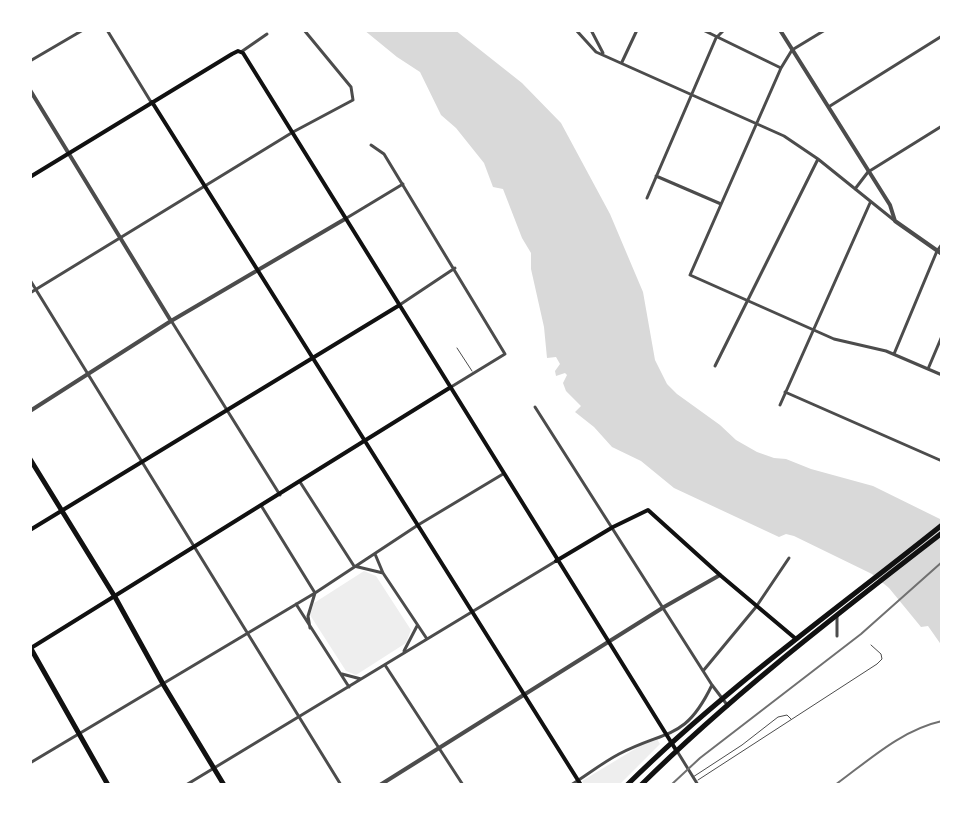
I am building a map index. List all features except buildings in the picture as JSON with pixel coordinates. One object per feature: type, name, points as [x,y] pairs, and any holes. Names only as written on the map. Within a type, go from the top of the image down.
[{"type":"main road","points":[[30,177],[240,51],[676,750]]},
{"type":"main road","points":[[152,102],[579,783]]},
{"type":"main road","points":[[30,530],[398,306]]},
{"type":"main road","points":[[108,785],[30,648],[262,507],[451,387]]},
{"type":"main road","points":[[30,459],[115,597],[224,785]]},
{"type":"main road","points":[[556,561],[641,512],[650,511],[796,639]]},
{"type":"main road","points":[[641,785],[676,750],[942,525]]},
{"type":"main road","points":[[627,785],[668,740],[796,639],[942,533]]},
{"type":"street","points":[[30,61],[83,30]]},
{"type":"street","points":[[107,30],[152,102]]},
{"type":"street","points":[[30,293],[293,132],[353,100],[351,87],[304,30]]},
{"type":"street","points":[[576,30],[591,48],[784,136],[818,159],[870,203],[940,252]]},
{"type":"street","points":[[591,30],[603,53]]},
{"type":"street","points":[[622,62],[637,30]]},
{"type":"street","points":[[703,30],[781,68]]},
{"type":"street","points":[[647,198],[716,38],[724,30]]},
{"type":"street","points":[[780,30],[890,205],[895,221]]},
{"type":"street","points":[[825,30],[792,50],[781,68],[689,272],[691,277],[748,299],[813,331],[894,354],[942,375]]},
{"type":"street","points":[[240,51],[267,34]]},
{"type":"street","points":[[827,107],[942,36]]},
{"type":"street","points":[[30,90],[280,495]]},
{"type":"street","points":[[855,189],[868,172],[942,126]]},
{"type":"street","points":[[371,145],[384,154],[505,354],[451,387]]},
{"type":"street","points":[[715,366],[818,159]]},
{"type":"street","points":[[656,176],[721,204]]},
{"type":"street","points":[[30,411],[171,321],[403,184]]},
{"type":"street","points":[[780,405],[870,203]]},
{"type":"street","points":[[894,354],[942,244]]},
{"type":"street","points":[[398,306],[455,268]]},
{"type":"street","points":[[30,280],[341,785]]},
{"type":"street","points":[[928,369],[942,336]]},
{"type":"street","points":[[785,392],[942,461]]},
{"type":"street","points":[[535,407],[728,706]]},
{"type":"street","points":[[30,763],[315,593],[503,474]]},
{"type":"street","points":[[300,482],[354,566],[383,573]]},
{"type":"street","points":[[262,507],[315,593]]},
{"type":"street","points":[[375,553],[383,573],[427,639]]},
{"type":"street","points":[[703,671],[756,607],[789,558]]},
{"type":"street","points":[[186,785],[556,561]]},
{"type":"street","points":[[380,785],[720,575]]},
{"type":"street","points":[[310,628],[309,608],[315,593]]},
{"type":"street","points":[[296,604],[349,687]]},
{"type":"street","points":[[837,614],[837,636]]},
{"type":"street","points":[[402,655],[418,625]]},
{"type":"street","points":[[385,665],[463,785]]},
{"type":"street","points":[[342,674],[362,679]]},
{"type":"street","points":[[571,785],[579,783],[618,755],[649,740],[668,740],[694,717],[712,685]]},
{"type":"street","points":[[676,750],[696,781]]},
{"type":"lane","points":[[457,348],[473,373]]},
{"type":"lane","points":[[696,781],[793,721],[882,659],[871,645]]},
{"type":"lane","points":[[696,781],[778,717],[787,715],[793,721]]},
{"type":"shaded area","points":[[364,30],[455,30],[522,83],[561,123],[610,214],[643,292],[655,360],[667,384],[677,394],[736,440],[757,452],[873,486],[942,520],[942,646],[928,626],[921,627],[889,588],[872,574],[794,536],[786,534],[779,537],[674,488],[641,461],[612,447],[575,412],[581,406],[566,391],[563,383],[567,375],[556,376],[555,371],[560,364],[556,357],[547,358],[544,327],[531,269],[531,253],[503,189],[493,187],[484,163],[456,128],[441,115],[420,72]]},
{"type":"shaded area","points":[[364,571],[376,576],[411,630],[406,643],[356,675],[346,671],[310,615],[314,603]]},
{"type":"shaded area","points":[[657,739],[660,744],[619,785],[584,785],[582,781],[648,741]]},
{"type":"railway","points":[[671,785],[700,758],[861,634],[942,562]]},
{"type":"railway","points":[[835,785],[899,739],[942,721]]}]
